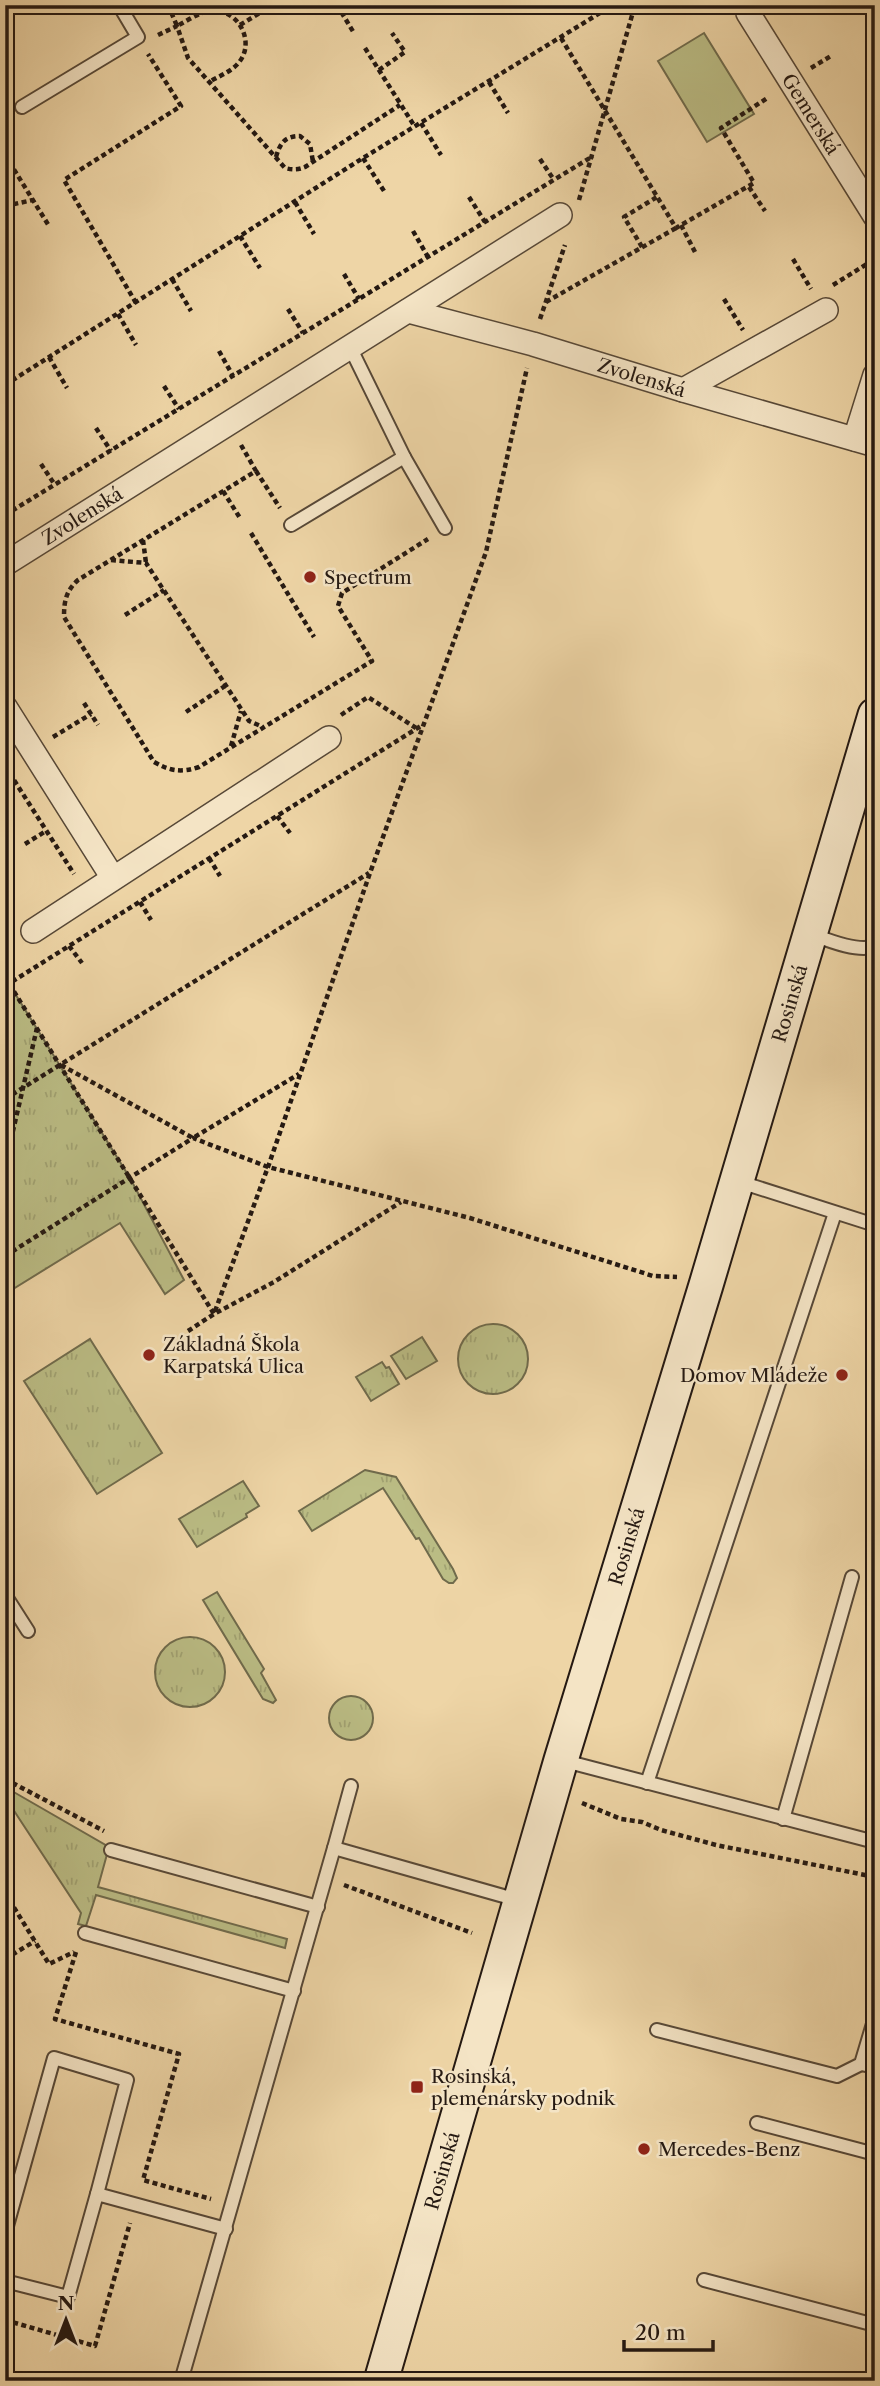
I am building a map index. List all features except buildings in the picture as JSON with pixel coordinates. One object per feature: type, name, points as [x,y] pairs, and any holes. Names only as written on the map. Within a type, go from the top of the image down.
[{"type":"street","name":"Gemerská","points":[[748,13],[875,216]]},
{"type":"street","name":"Zvolenská","points":[[5,564],[569,210]]},
{"type":"street","points":[[683,390],[820,303]]},
{"type":"street","name":"Zvolenská","points":[[408,310],[865,442]]},
{"type":"street","points":[[865,442],[875,375]]},
{"type":"street","points":[[5,707],[113,878]]},
{"type":"street","name":"Rosinská","points":[[381,2381],[561,1760],[875,715]]},
{"type":"street","points":[[33,931],[329,738]]},
{"type":"lane","points":[[22,107],[81,78],[138,37],[119,5]]},
{"type":"lane","points":[[350,348],[404,457],[445,528]]},
{"type":"lane","points":[[291,525],[404,457]]},
{"type":"lane","points":[[811,934],[842,945],[869,949],[875,946]]},
{"type":"lane","points":[[736,1181],[875,1225]]},
{"type":"lane","points":[[647,1783],[835,1213]]},
{"type":"lane","points":[[783,1819],[852,1577]]},
{"type":"lane","points":[[5,1595],[28,1631]]},
{"type":"lane","points":[[561,1760],[875,1842]]},
{"type":"lane","points":[[181,2381],[351,1786]]},
{"type":"lane","points":[[334,1847],[521,1902]]},
{"type":"lane","points":[[111,1850],[318,1907]]},
{"type":"lane","points":[[85,1933],[294,1991]]},
{"type":"lane","points":[[861,2064],[875,2017]]},
{"type":"lane","points":[[657,2030],[837,2076],[861,2064],[875,2067]]},
{"type":"lane","points":[[5,2233],[54,2058],[127,2080],[68,2297],[5,2281]]},
{"type":"lane","points":[[757,2123],[875,2154]]},
{"type":"lane","points":[[97,2194],[226,2229]]},
{"type":"lane","points":[[704,2280],[875,2325]]},
{"type":"path","points":[[168,5],[188,58],[276,158],[290,169],[298,170],[313,162],[400,105]]},
{"type":"path","points":[[240,25],[273,5]]},
{"type":"path","points":[[329,5],[337,6],[354,33]]},
{"type":"path","points":[[374,5],[379,13]]},
{"type":"path","points":[[5,385],[363,158],[612,5]]},
{"type":"path","points":[[569,210],[593,156],[635,5]]},
{"type":"path","points":[[154,38],[204,12],[216,10],[229,14],[245,34],[246,47],[242,59],[234,68],[209,82]]},
{"type":"path","points":[[379,70],[405,52],[392,33]]},
{"type":"path","points":[[561,38],[604,113],[695,252]]},
{"type":"path","points":[[136,303],[93,225],[64,180],[181,106],[142,44]]},
{"type":"path","points":[[365,48],[415,127]]},
{"type":"path","points":[[546,302],[754,183],[721,128],[831,56]]},
{"type":"path","points":[[489,82],[508,113]]},
{"type":"path","points":[[421,123],[441,155]]},
{"type":"path","points":[[276,158],[279,145],[285,139],[300,136],[310,144],[313,162]]},
{"type":"path","points":[[5,155],[49,226]]},
{"type":"path","points":[[5,515],[593,156]]},
{"type":"path","points":[[363,158],[384,191]]},
{"type":"path","points":[[540,159],[554,180]]},
{"type":"path","points":[[749,187],[765,211]]},
{"type":"path","points":[[469,197],[485,222]]},
{"type":"path","points":[[642,247],[624,217],[657,197]]},
{"type":"path","points":[[5,206],[33,200]]},
{"type":"path","points":[[295,202],[314,234]]},
{"type":"path","points":[[413,231],[428,257]]},
{"type":"path","points":[[240,236],[260,268]]},
{"type":"path","points":[[214,1314],[486,552],[533,344],[566,241]]},
{"type":"path","points":[[793,259],[820,303],[875,259]]},
{"type":"path","points":[[344,274],[359,299]]},
{"type":"path","points":[[172,279],[191,310]]},
{"type":"path","points":[[724,299],[747,337]]},
{"type":"path","points":[[288,309],[303,333]]},
{"type":"path","points":[[118,314],[136,345]]},
{"type":"path","points":[[219,351],[233,376]]},
{"type":"path","points":[[49,358],[67,388]]},
{"type":"path","points":[[164,386],[179,409]]},
{"type":"path","points":[[5,410],[12,422]]},
{"type":"path","points":[[96,428],[111,451]]},
{"type":"path","points":[[245,451],[291,525]]},
{"type":"path","points":[[41,464],[55,485]]},
{"type":"path","points":[[256,471],[78,580],[69,589],[64,602],[64,617],[154,762],[169,770],[186,771],[199,767],[372,661],[338,606],[342,593],[445,528]]},
{"type":"path","points":[[223,491],[240,518]]},
{"type":"path","points":[[251,533],[314,637]]},
{"type":"path","points":[[143,540],[146,563],[249,721],[263,727]]},
{"type":"path","points":[[110,560],[146,563]]},
{"type":"path","points":[[125,615],[164,590]]},
{"type":"path","points":[[186,712],[225,685]]},
{"type":"path","points":[[329,738],[331,723],[368,697],[416,729]]},
{"type":"path","points":[[84,702],[98,725]]},
{"type":"path","points":[[231,747],[242,710]]},
{"type":"path","points":[[7,985],[424,723]]},
{"type":"path","points":[[5,765],[88,895]]},
{"type":"path","points":[[277,816],[289,833]]},
{"type":"path","points":[[25,844],[46,831]]},
{"type":"path","points":[[209,858],[220,876]]},
{"type":"path","points":[[5,1099],[370,873]]},
{"type":"path","points":[[140,902],[151,920]]},
{"type":"path","points":[[69,946],[82,963]]},
{"type":"path","points":[[5,977],[7,985],[61,1065],[214,1314]]},
{"type":"path","points":[[5,1165],[37,1028]]},
{"type":"path","points":[[61,1065],[193,1138],[268,1167],[470,1218],[653,1276],[678,1277]]},
{"type":"path","points":[[5,1256],[300,1074]]},
{"type":"path","points":[[188,1331],[274,1282],[402,1201]]},
{"type":"path","points":[[5,1779],[106,1832]]},
{"type":"path","points":[[582,1803],[621,1819],[642,1822],[661,1830],[716,1844],[875,1877]]},
{"type":"path","points":[[325,1878],[472,1933]]},
{"type":"path","points":[[5,1894],[49,1964],[75,1952],[88,1956]]},
{"type":"path","points":[[5,1959],[35,1941]]},
{"type":"path","points":[[75,1952],[55,2019],[179,2054],[143,2180],[211,2199]]},
{"type":"path","points":[[5,2320],[95,2346],[129,2222],[141,2226]]},
{"type":"green space","points":[[704,33],[754,114],[707,142],[658,61]]},
{"type":"green space","points":[[9,984],[130,1178],[184,1280],[165,1294],[120,1223],[5,1294],[5,986]]},
{"type":"green space","points":[[486,1324],[500,1324],[513,1330],[522,1339],[528,1359],[526,1372],[518,1384],[500,1394],[486,1394],[473,1388],[464,1379],[458,1366],[458,1352],[464,1339],[473,1330]]},
{"type":"green space","points":[[422,1337],[437,1361],[406,1379],[391,1356]]},
{"type":"green space","points":[[90,1339],[162,1453],[97,1494],[24,1381]]},
{"type":"green space","points":[[382,1362],[386,1368],[389,1367],[399,1384],[371,1401],[356,1377]]},
{"type":"green space","points":[[365,1470],[396,1477],[453,1569],[457,1578],[453,1583],[443,1579],[419,1538],[416,1539],[383,1488],[312,1531],[299,1511]]},
{"type":"green space","points":[[243,1481],[259,1506],[246,1514],[247,1517],[197,1547],[179,1519]]},
{"type":"green space","points":[[217,1592],[264,1669],[261,1673],[276,1700],[273,1703],[263,1699],[203,1600]]},
{"type":"green space","points":[[197,1637],[210,1643],[219,1652],[223,1658],[223,1686],[215,1697],[204,1705],[183,1707],[165,1697],[157,1686],[155,1665],[165,1647],[176,1639]]},
{"type":"green space","points":[[351,1696],[367,1702],[373,1718],[367,1734],[351,1740],[335,1734],[329,1718],[335,1702]]},
{"type":"green space","points":[[5,1787],[109,1847],[98,1887],[287,1939],[285,1948],[96,1895],[86,1926],[78,1924],[81,1913],[5,1797]]},
{"type":"place","name":"Spectrum","points":[[310,577]]},
{"type":"place","name":"Základná Škola Karpatská Ulica","points":[[149,1355]]},
{"type":"place","name":"Domov Mládeže","points":[[842,1375]]},
{"type":"place","name":"Rosinská, plemenársky podnik","points":[[417,2087]]},
{"type":"place","name":"Mercedes-Benz","points":[[644,2149]]}]
